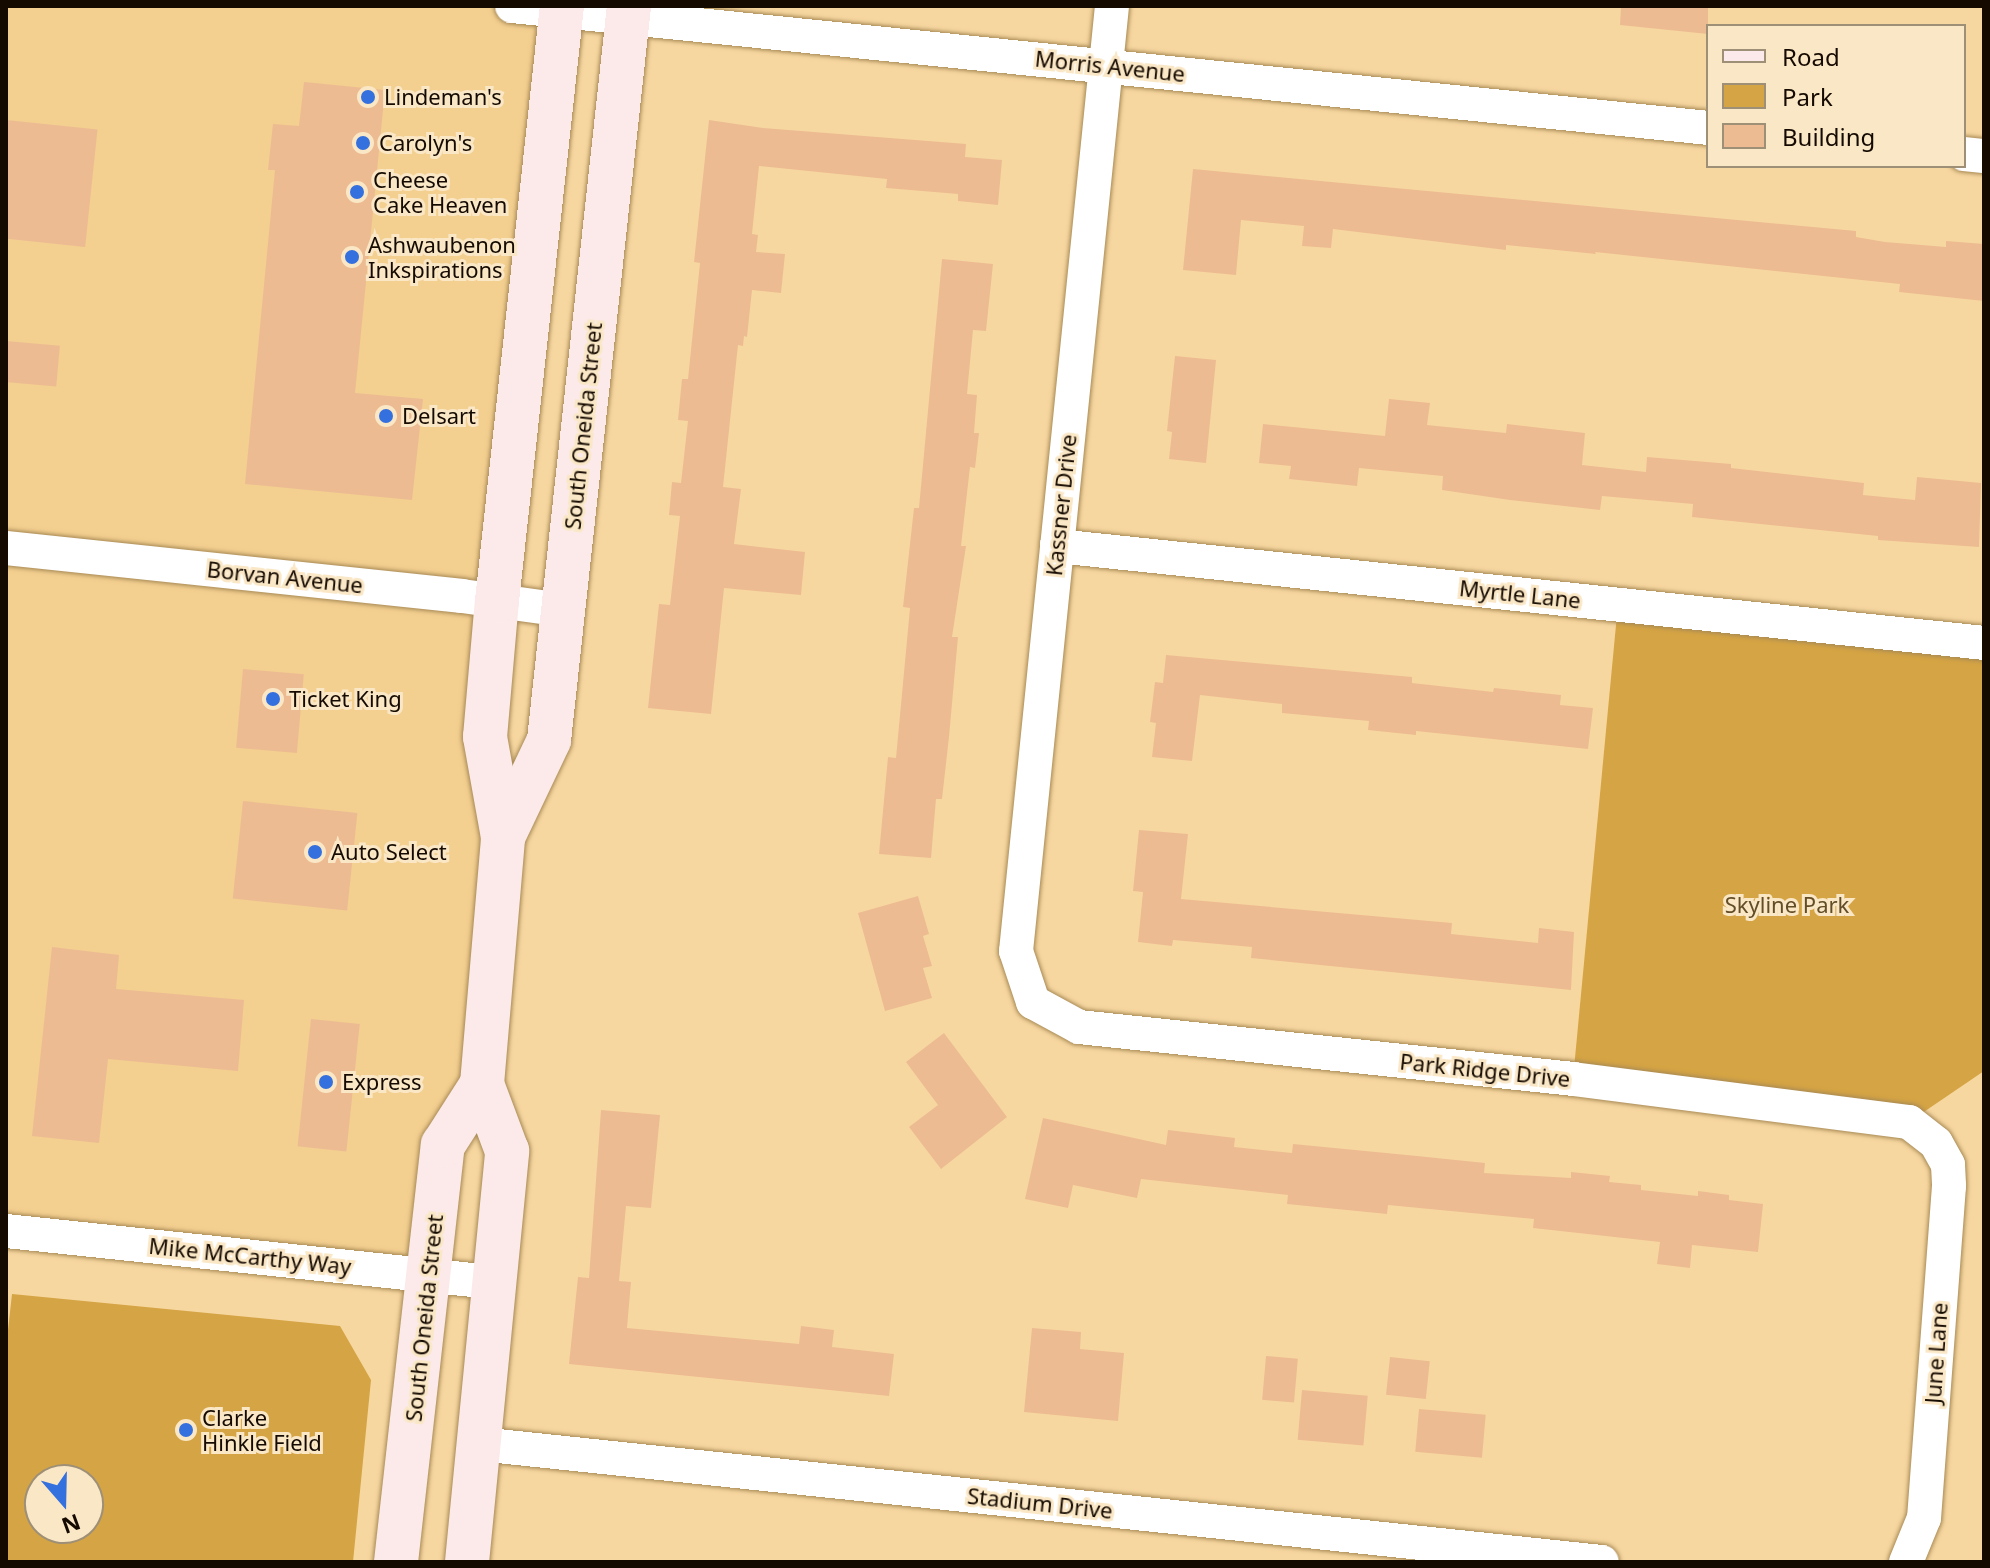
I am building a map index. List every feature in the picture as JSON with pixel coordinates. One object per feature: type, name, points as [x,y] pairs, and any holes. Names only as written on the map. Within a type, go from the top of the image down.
[{"type":"street","name":"Morris Avenue","points":[[512,6],[629,11],[1106,66],[1706,128]]},
{"type":"street","name":"Kassner Drive","points":[[1033,1002],[1016,951],[1112,6]]},
{"type":"street","name":"South Oneida Street","points":[[467,1562],[507,1151],[482,1084],[503,837],[485,737],[562,8]]},
{"type":"street","name":"South Oneida Street","points":[[503,837],[549,740],[629,11]]},
{"type":"street","name":"Myrtle Lane","points":[[1057,546],[1984,643]]},
{"type":"street","name":"Borvan Avenue","points":[[6,548],[563,610]]},
{"type":"street","name":"Park Ridge Drive","points":[[1033,1002],[1079,1027],[1573,1079],[1909,1122],[1936,1143]]},
{"type":"street","name":"South Oneida Street","points":[[396,1562],[443,1145],[482,1084]]},
{"type":"street","name":"June Lane","points":[[1906,1562],[1924,1518],[1949,1186],[1948,1165],[1936,1143]]},
{"type":"street","name":"Mike McCarthy Way","points":[[6,1231],[495,1282]]},
{"type":"street","name":"Stadium Drive","points":[[479,1444],[1602,1562]]},
{"type":"shaded area","points":[[6,6],[562,6],[497,601],[503,837],[429,1275],[6,1231]]},
{"type":"green space","name":"Skyline Park","points":[[1618,604],[1984,643],[1984,1071],[1909,1122],[1573,1079]]},
{"type":"green space","name":"Clarke Hinkle Field","points":[[12,1294],[340,1326],[371,1380],[353,1562],[6,1562],[6,1348]]},
{"type":"building","points":[[1621,6],[1708,6],[1706,34],[1620,25]]},
{"type":"building","points":[[304,82],[385,90],[355,393],[423,399],[412,500],[245,484],[275,170],[268,170],[273,124],[299,126]]},
{"type":"building","points":[[6,120],[97,130],[85,247],[6,239]]},
{"type":"building","points":[[709,120],[763,128],[966,144],[965,157],[1002,160],[998,205],[958,201],[958,194],[886,188],[887,179],[759,166],[752,234],[758,235],[756,252],[785,254],[781,293],[752,290],[747,337],[744,336],[743,346],[738,345],[723,487],[741,489],[734,544],[805,552],[801,595],[724,588],[711,714],[648,708],[659,604],[670,605],[680,516],[669,515],[672,482],[681,483],[688,421],[678,420],[682,379],[688,379],[700,263],[694,262]]},
{"type":"building","points":[[1193,169],[1856,231],[1856,237],[1885,242],[1946,247],[1946,241],[1984,244],[1984,301],[1899,292],[1900,284],[1595,252],[1506,245],[1506,250],[1333,229],[1331,248],[1302,246],[1304,226],[1241,220],[1236,275],[1183,270]]},
{"type":"building","points":[[942,259],[993,264],[986,331],[973,330],[967,394],[977,395],[974,433],[979,433],[975,468],[970,467],[961,546],[966,546],[952,637],[958,637],[949,737],[942,799],[936,799],[931,858],[879,854],[888,757],[896,758],[910,608],[903,607],[914,508],[919,508]]},
{"type":"building","points":[[6,341],[60,346],[56,387],[6,382]]},
{"type":"building","points":[[1175,356],[1216,360],[1206,463],[1169,459],[1172,432],[1167,431]]},
{"type":"building","points":[[1389,399],[1430,403],[1427,425],[1506,433],[1507,424],[1585,433],[1582,465],[1646,472],[1647,457],[1731,464],[1731,468],[1864,483],[1863,495],[1915,500],[1917,477],[1981,483],[1979,547],[1878,540],[1878,536],[1692,517],[1693,504],[1602,496],[1600,510],[1510,500],[1442,490],[1443,476],[1359,468],[1357,486],[1289,479],[1291,466],[1259,463],[1263,424],[1385,436]]},
{"type":"building","points":[[1166,655],[1412,677],[1412,683],[1493,692],[1494,688],[1561,695],[1560,705],[1593,708],[1588,749],[1416,731],[1416,735],[1368,730],[1369,721],[1282,713],[1282,704],[1200,695],[1192,761],[1152,757],[1156,723],[1150,722],[1155,682],[1163,683]]},
{"type":"building","points":[[243,669],[304,674],[297,753],[236,748]]},
{"type":"building","points":[[243,801],[357,813],[347,910],[233,898]]},
{"type":"building","points":[[1139,830],[1188,834],[1181,899],[1452,923],[1451,934],[1538,943],[1539,928],[1574,932],[1571,990],[1251,958],[1252,947],[1173,940],[1172,946],[1138,942],[1143,892],[1133,891]]},
{"type":"building","points":[[918,896],[929,934],[923,936],[932,966],[923,968],[932,998],[885,1011],[858,913]]},
{"type":"building","points":[[52,947],[119,955],[116,989],[244,1000],[238,1071],[108,1059],[99,1143],[32,1136]]},
{"type":"building","points":[[311,1019],[360,1024],[346,1151],[298,1146]]},
{"type":"building","points":[[944,1033],[1007,1117],[941,1169],[909,1127],[938,1105],[906,1062]]},
{"type":"building","points":[[601,1110],[660,1115],[651,1208],[626,1206],[619,1281],[631,1282],[627,1328],[799,1344],[801,1326],[834,1330],[832,1347],[894,1354],[889,1396],[569,1364],[578,1277],[589,1278]]},
{"type":"building","points":[[1043,1118],[1166,1145],[1168,1130],[1235,1138],[1234,1147],[1292,1153],[1293,1144],[1417,1156],[1485,1163],[1484,1173],[1571,1178],[1571,1172],[1610,1176],[1609,1182],[1641,1185],[1641,1190],[1698,1196],[1698,1191],[1729,1195],[1729,1200],[1763,1204],[1758,1252],[1692,1245],[1690,1268],[1657,1264],[1660,1242],[1533,1228],[1534,1219],[1388,1205],[1387,1214],[1287,1204],[1288,1195],[1141,1179],[1137,1198],[1073,1185],[1068,1208],[1025,1199]]},
{"type":"building","points":[[1032,1328],[1081,1332],[1080,1349],[1124,1353],[1118,1421],[1024,1412]]},
{"type":"building","points":[[1266,1356],[1298,1359],[1294,1403],[1262,1400]]},
{"type":"building","points":[[1390,1357],[1430,1361],[1426,1399],[1386,1395]]},
{"type":"building","points":[[1302,1390],[1368,1396],[1363,1446],[1298,1440]]},
{"type":"building","points":[[1419,1409],[1486,1415],[1482,1458],[1415,1452]]},
{"type":"place","name":"Lindeman's","points":[[368,97]]},
{"type":"place","name":"Carolyn's","points":[[363,143]]},
{"type":"place","name":"Cheese Cake Heaven","points":[[357,192]]},
{"type":"place","name":"Ashwaubenon Inkspirations","points":[[352,257]]},
{"type":"place","name":"Delsart","points":[[386,416]]},
{"type":"place","name":"Ticket King","points":[[273,699]]},
{"type":"place","name":"Auto Select","points":[[315,852]]},
{"type":"place","name":"Express","points":[[326,1082]]},
{"type":"place","name":"Clarke Hinkle Field","points":[[186,1430]]}]
